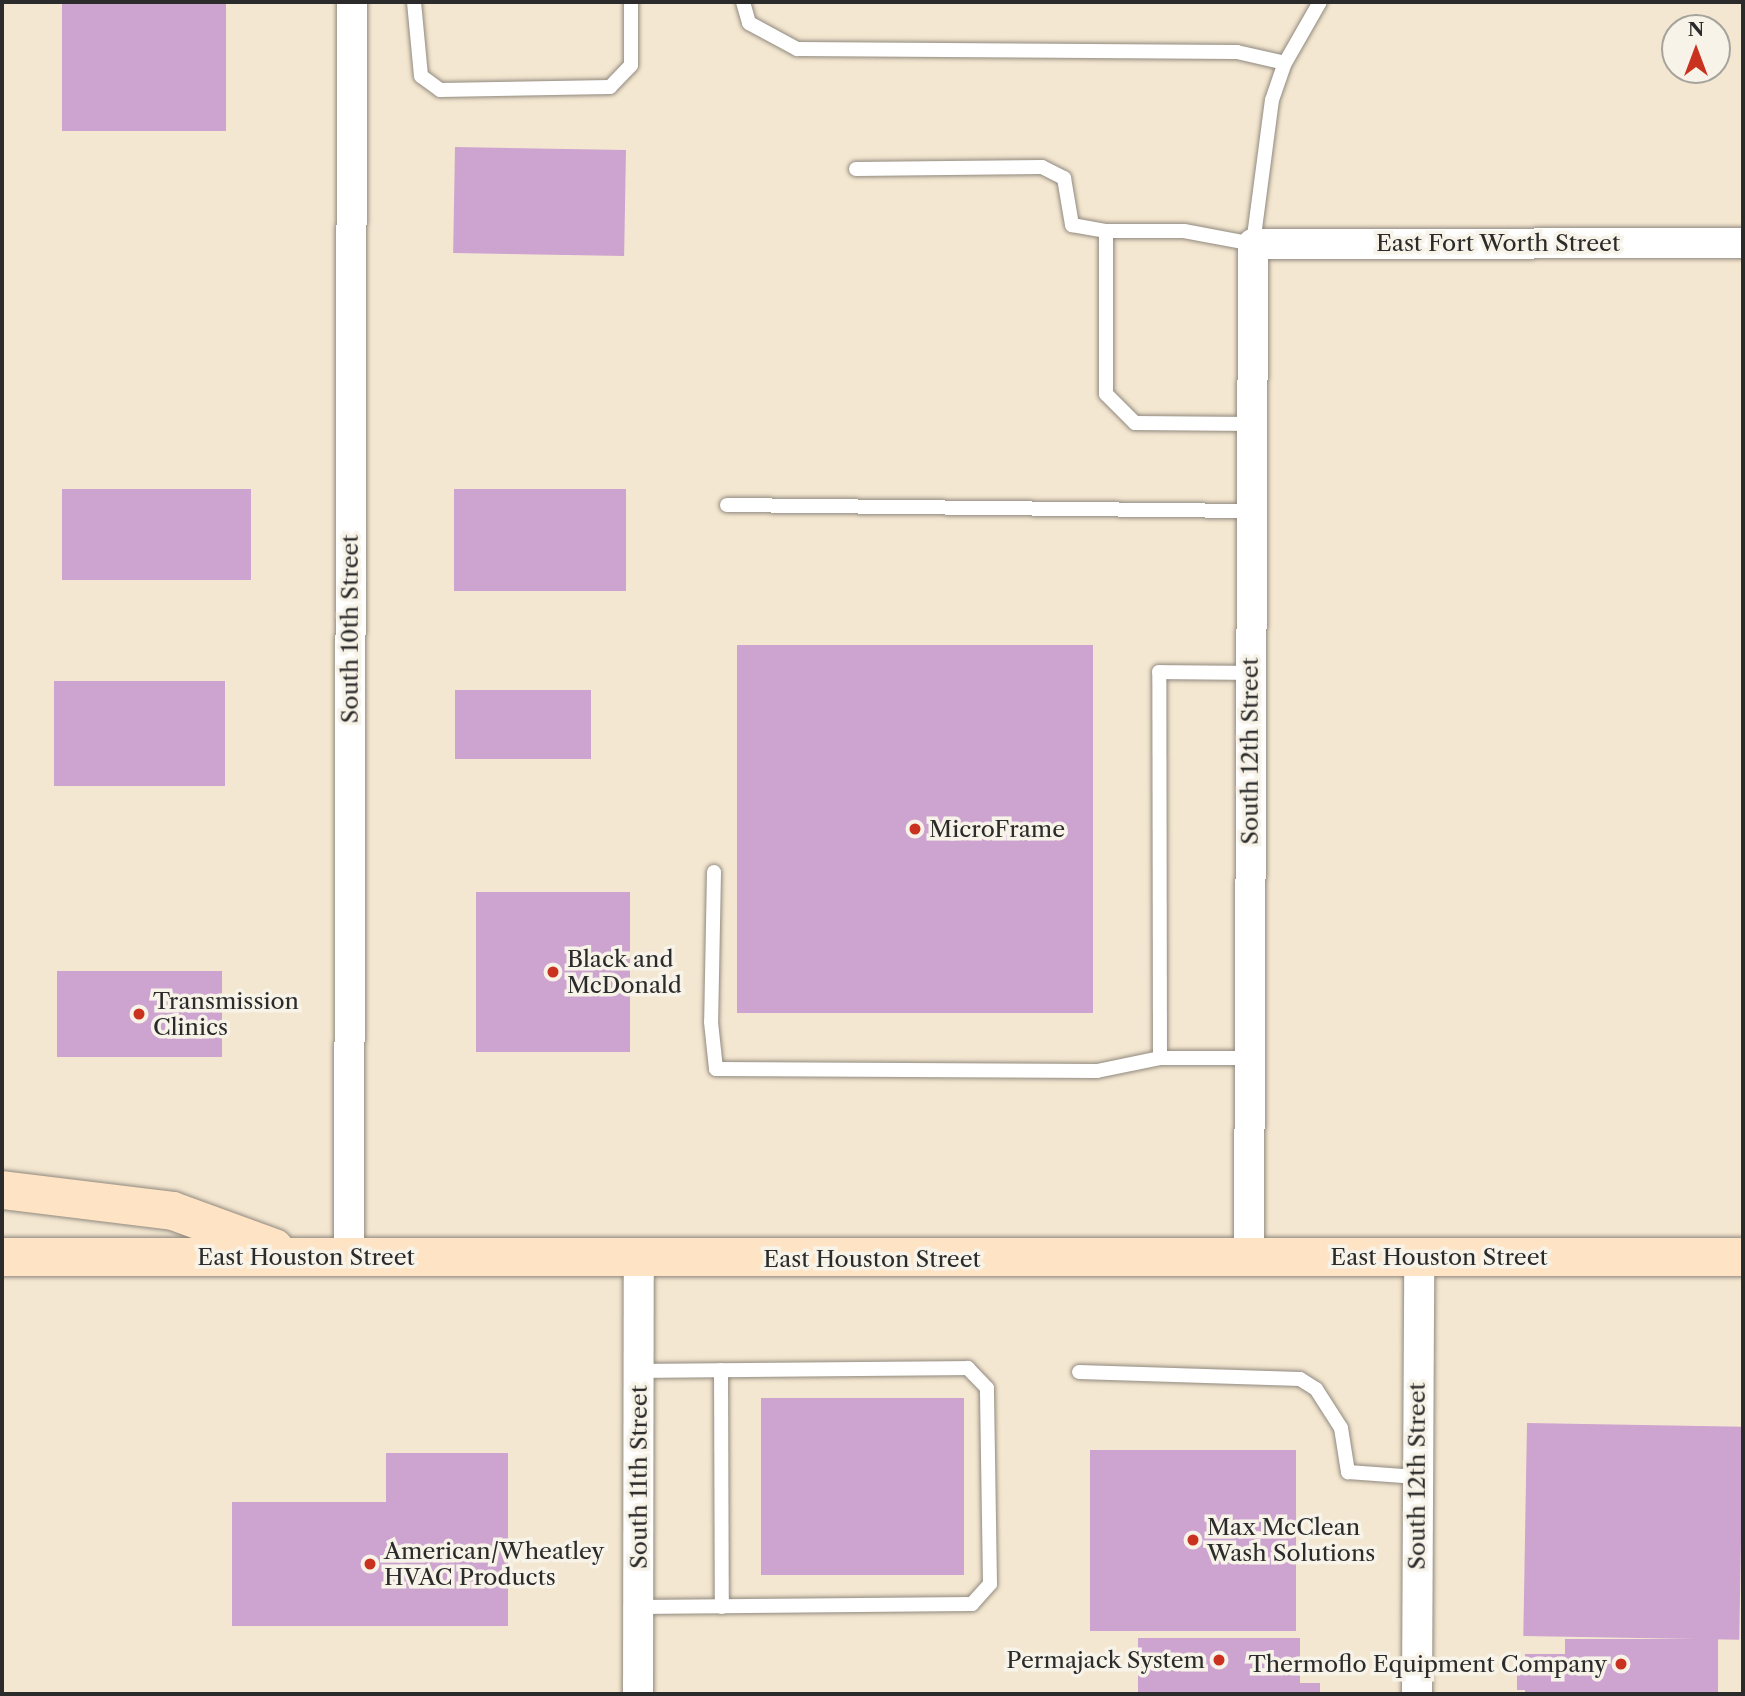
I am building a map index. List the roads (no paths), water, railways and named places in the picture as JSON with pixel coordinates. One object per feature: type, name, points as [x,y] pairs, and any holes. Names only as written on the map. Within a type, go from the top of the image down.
[{"type":"street","name":"South 10th Street","points":[[349,1256],[352,2]]},
{"type":"street","name":"East Fort Worth Street","points":[[1253,244],[1743,243]]},
{"type":"street","name":"South 12th Street","points":[[1250,1258],[1250,511],[1253,244]]},
{"type":"street","points":[[2,1190],[173,1210],[295,1256]]},
{"type":"street","name":"East Houston Street","points":[[2,1257],[349,1256],[639,1260],[1743,1257]]},
{"type":"street","name":"South 12th Street","points":[[1417,1694],[1419,1258]]},
{"type":"street","name":"South 11th Street","points":[[638,1694],[639,1260]]},
{"type":"lane","points":[[414,2],[421,76],[440,90],[610,88],[631,65],[631,2]]},
{"type":"lane","points":[[743,2],[749,23],[797,49],[1237,52],[1285,63]]},
{"type":"lane","points":[[856,169],[1042,167],[1064,178],[1072,225],[1106,232],[1184,232],[1253,244],[1272,100],[1285,63],[1320,2]]},
{"type":"lane","points":[[1106,232],[1106,394],[1136,423],[1251,424]]},
{"type":"lane","points":[[727,505],[1250,511]]},
{"type":"lane","points":[[1160,1058],[1158,672],[1250,673]]},
{"type":"lane","points":[[714,872],[711,1022],[716,1069],[1097,1071],[1160,1058],[1250,1058]]},
{"type":"lane","points":[[638,1607],[972,1604],[990,1584],[987,1388],[968,1368],[639,1371]]},
{"type":"lane","points":[[721,1370],[722,1607]]},
{"type":"lane","points":[[1079,1372],[1300,1379],[1316,1388],[1341,1428],[1348,1472],[1417,1477]]},
{"type":"place","name":"MicroFrame","points":[[915,829]]},
{"type":"place","name":"Black and McDonald","points":[[553,972]]},
{"type":"place","name":"Transmission Clinics","points":[[139,1014]]},
{"type":"place","name":"Max McClean Wash Solutions","points":[[1193,1540]]},
{"type":"place","name":"American/Wheatley HVAC Products","points":[[370,1564]]},
{"type":"place","name":"Permajack System","points":[[1219,1660]]},
{"type":"place","name":"Thermoflo Equipment Company","points":[[1621,1664]]}]
